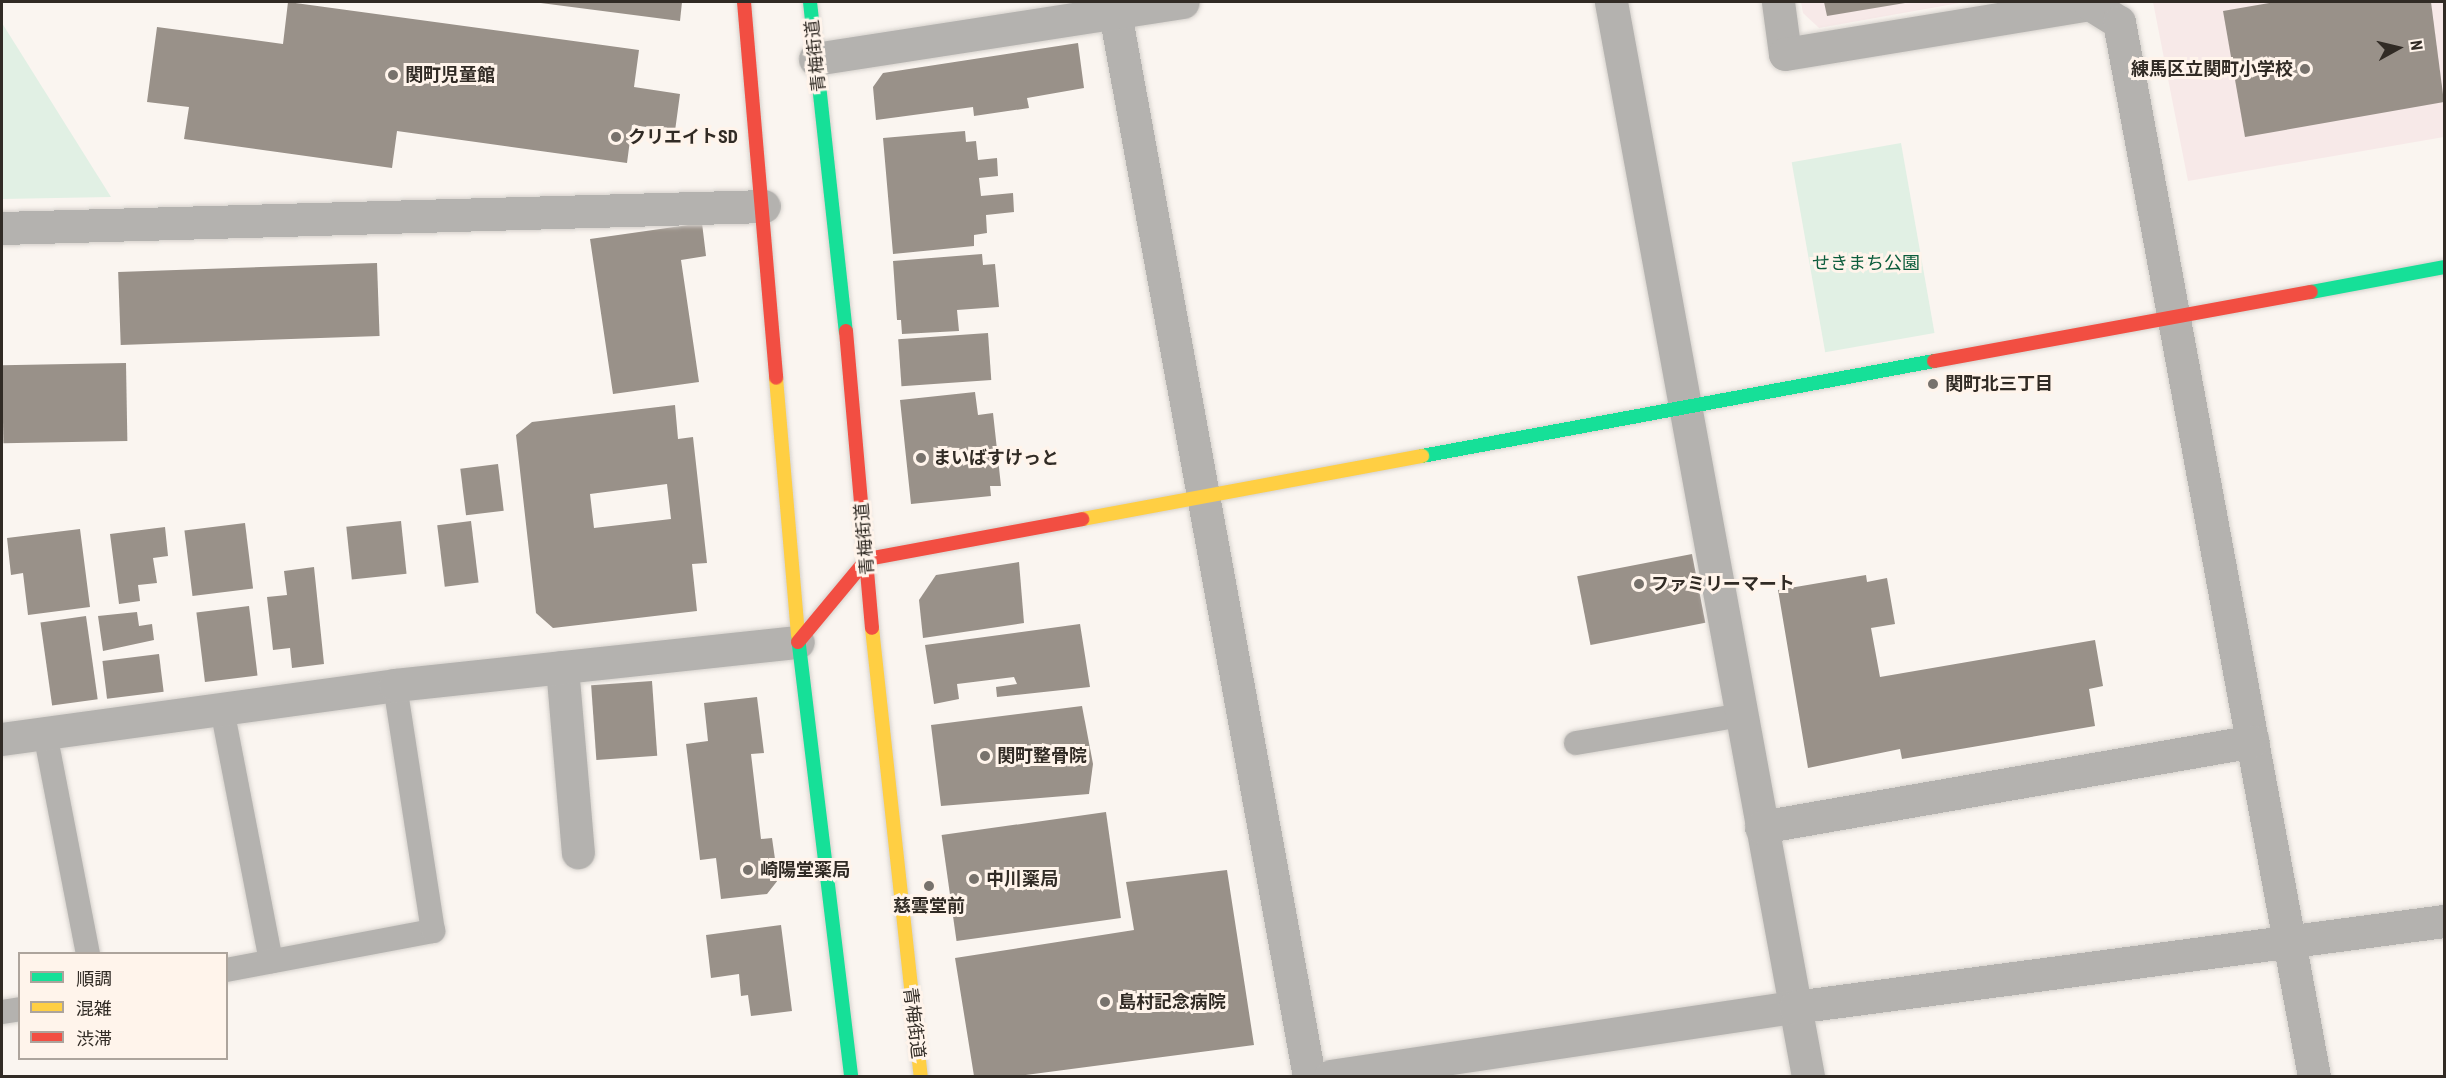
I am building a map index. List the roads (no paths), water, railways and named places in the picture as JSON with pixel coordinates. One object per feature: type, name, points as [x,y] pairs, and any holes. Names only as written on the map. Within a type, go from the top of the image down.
[{"type":"main road","points":[[744,2],[764,206],[798,642],[851,1077]]},
{"type":"main road","name":"青梅街道","points":[[810,2],[867,559],[892,847],[921,1077]]},
{"type":"main road","points":[[798,642],[867,559],[2445,267]]},
{"type":"street","points":[[815,58],[1114,7],[1183,2]]},
{"type":"street","points":[[1611,2],[1808,1077]]},
{"type":"street","points":[[1778,2],[1785,54],[2090,4],[2119,22],[2314,1077]]},
{"type":"street","points":[[1114,7],[1310,1077]]},
{"type":"street","points":[[2,228],[764,206]]},
{"type":"street","points":[[2,739],[395,685],[798,642]]},
{"type":"street","points":[[562,667],[578,852]]},
{"type":"street","points":[[1761,827],[2253,741]]},
{"type":"street","points":[[1331,1077],[1795,1007],[2445,921]]},
{"type":"lane","points":[[228,970],[433,931],[395,685]]},
{"type":"lane","points":[[222,709],[271,961]]},
{"type":"lane","points":[[1576,743],[1742,715]]},
{"type":"lane","points":[[45,733],[88,952]]},
{"type":"lane","points":[[2,1012],[18,1009]]},
{"type":"place","name":"練馬区立関町小学校","points":[[2305,69]]},
{"type":"place","name":"関町児童館","points":[[393,75]]},
{"type":"place","name":"クリエイトSD","points":[[616,137]]},
{"type":"place","name":"関町北三丁目","points":[[1933,384]]},
{"type":"place","name":"まいばすけっと","points":[[921,458]]},
{"type":"place","name":"ファミリーマート","points":[[1639,584]]},
{"type":"place","name":"関町整骨院","points":[[985,756]]},
{"type":"place","name":"崎陽堂薬局","points":[[748,870]]},
{"type":"place","name":"中川薬局","points":[[974,879]]},
{"type":"place","name":"慈雲堂前","points":[[929,886]]},
{"type":"place","name":"島村記念病院","points":[[1105,1002]]},
{"type":"park label","name":"せきまち公園","points":[[1866,263]]}]
